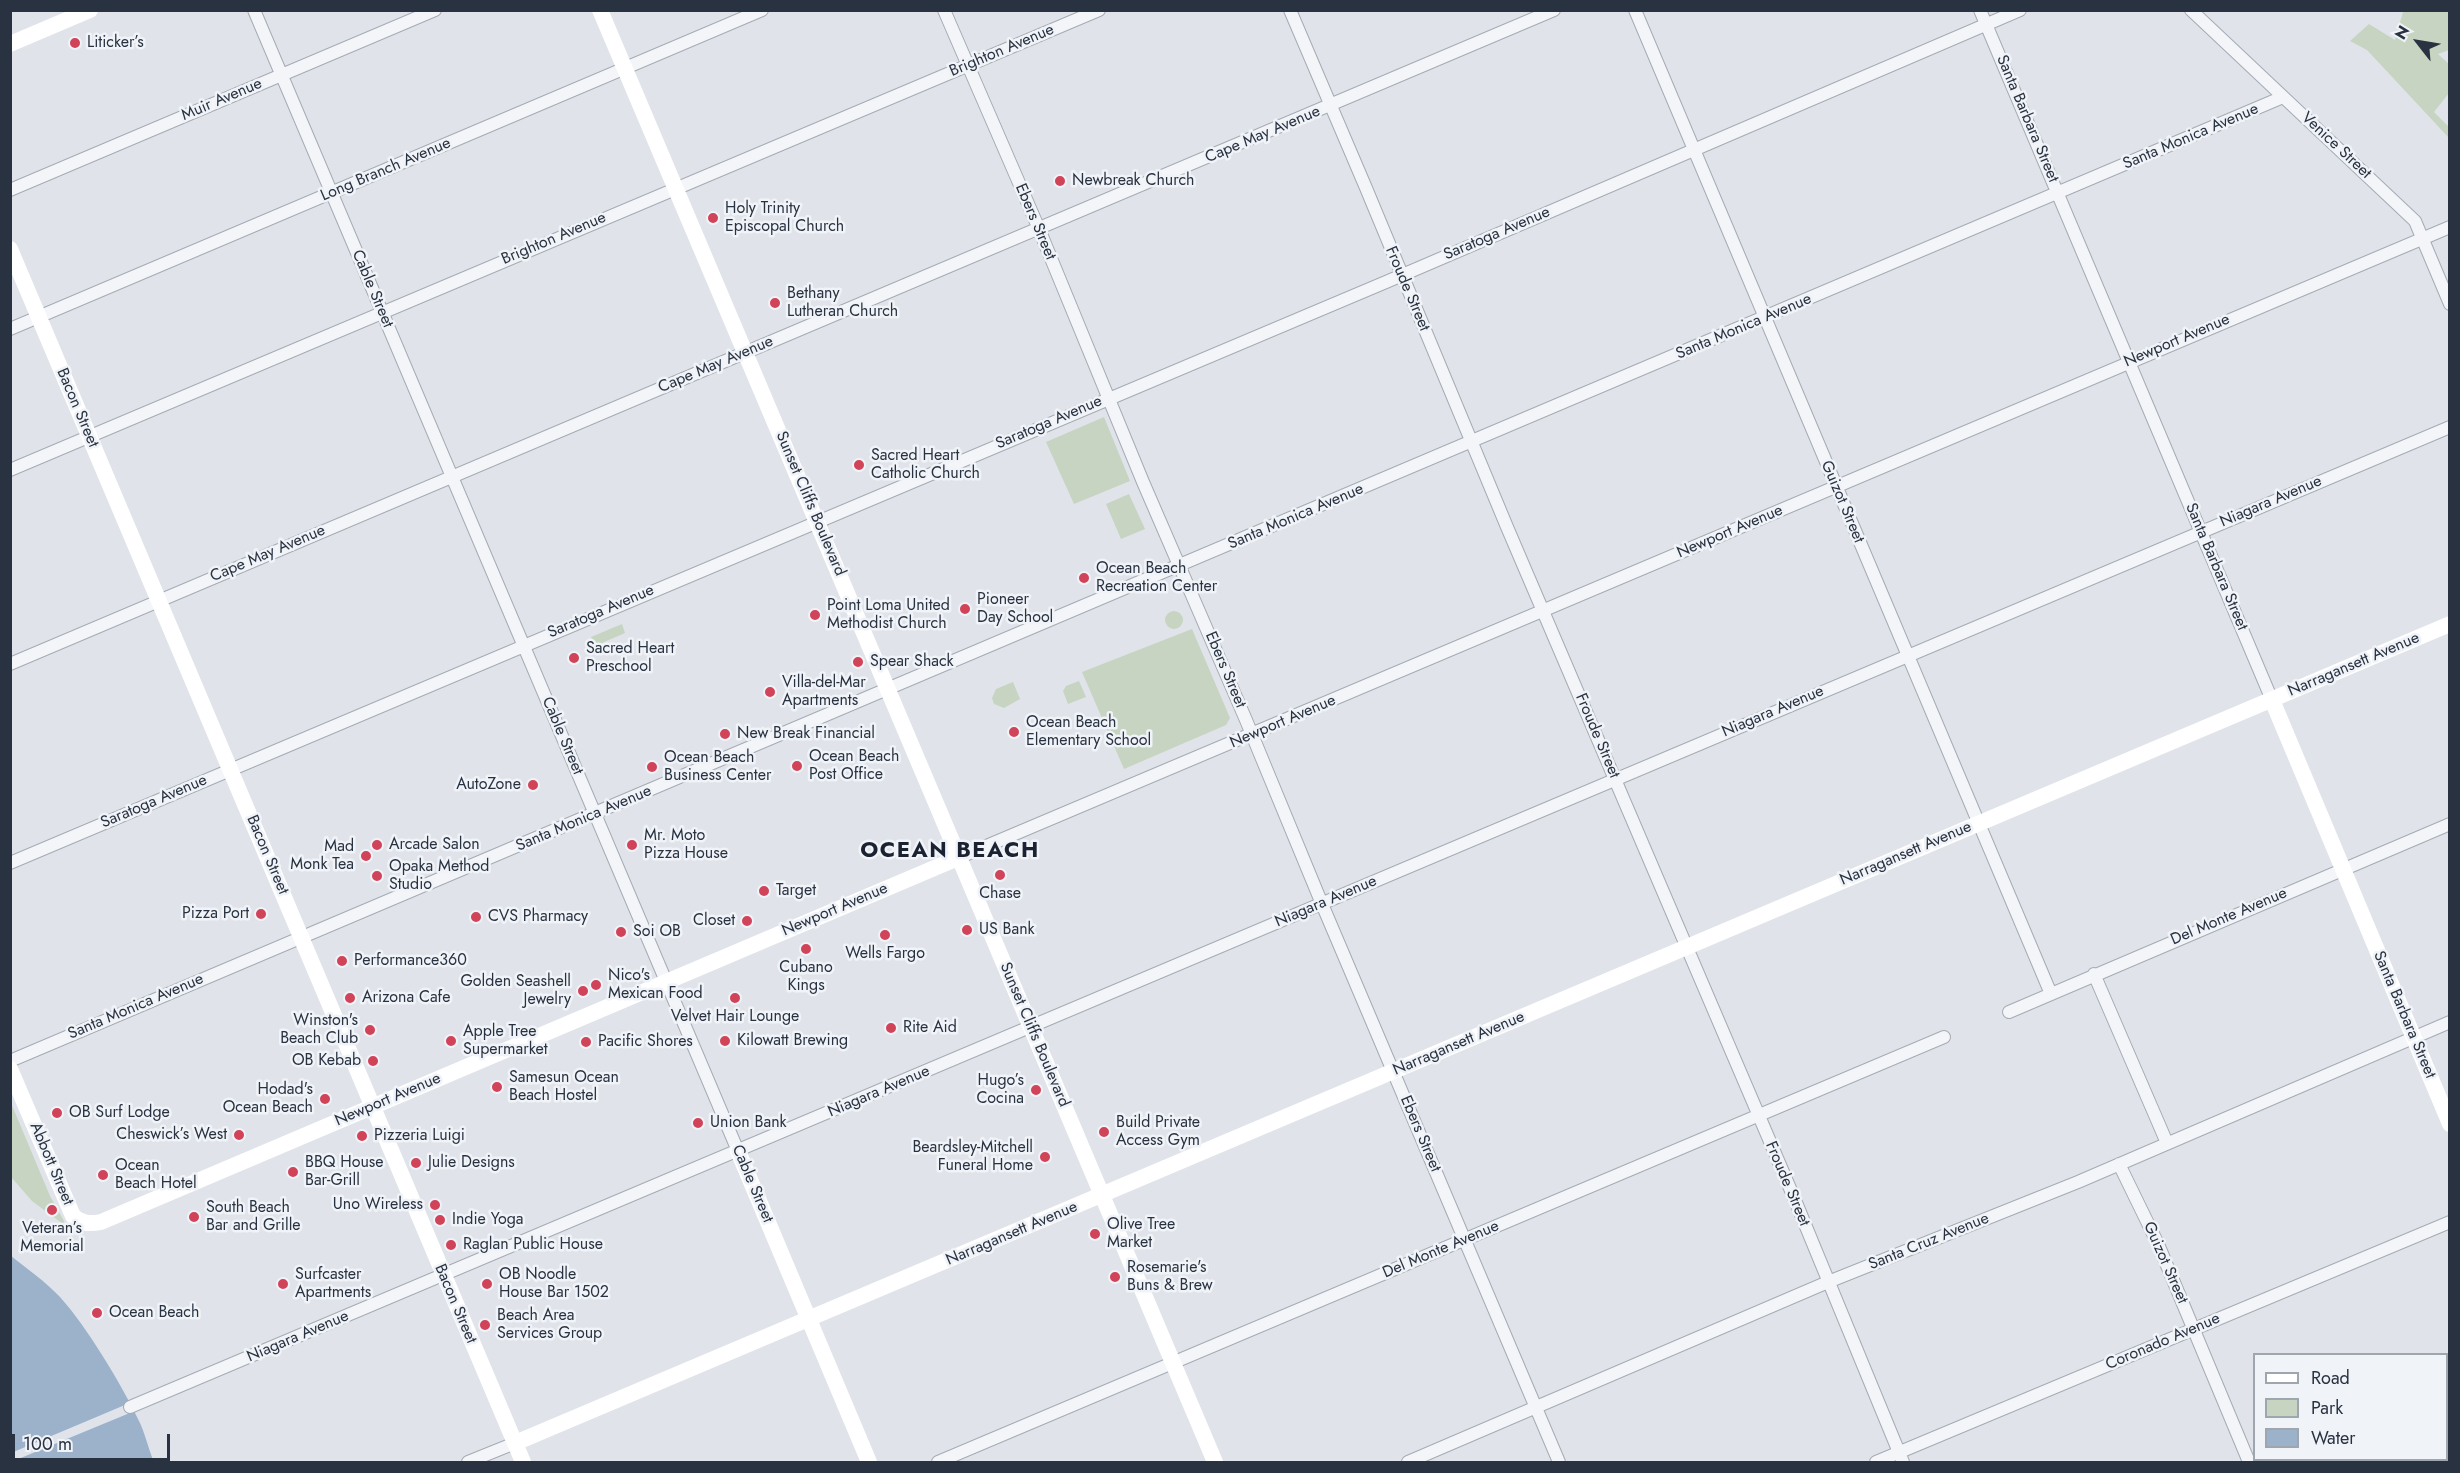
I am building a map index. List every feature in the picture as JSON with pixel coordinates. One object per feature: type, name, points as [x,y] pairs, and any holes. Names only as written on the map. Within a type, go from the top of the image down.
[{"type":"street","points":[[10,44],[90,10]]},
{"type":"street","name":"Cable Street","points":[[254,10],[869,1462]]},
{"type":"street","name":"Muir Avenue","points":[[10,190],[435,10]]},
{"type":"street","name":"Sunset Cliffs Boulevard","points":[[600,10],[1215,1462]]},
{"type":"street","name":"Long Branch Avenue","points":[[10,329],[762,10]]},
{"type":"street","name":"Ebers Street","points":[[944,10],[1039,229],[1107,398],[1559,1462]]},
{"type":"street","name":"Brighton Avenue","points":[[10,470],[1099,10]]},
{"type":"street","name":"Froude Street","points":[[1290,10],[1686,948],[1795,1200],[1901,1458]]},
{"type":"street","name":"Cape May Avenue","points":[[10,664],[1554,10]]},
{"type":"street","name":"Guizot Street","points":[[1635,10],[2051,994]]},
{"type":"street","name":"Santa Barbara Street","points":[[1980,10],[2450,1124]]},
{"type":"street","name":"Saratoga Avenue","points":[[10,863],[1401,275],[2020,10]]},
{"type":"street","name":"Venice Street","points":[[2192,10],[2415,221],[2450,304]]},
{"type":"street","name":"Santa Monica Avenue","points":[[10,1061],[1472,443],[2283,97]]},
{"type":"street","name":"Newport Avenue","points":[[116,1216],[2450,227]]},
{"type":"street","name":"Bacon Street","points":[[10,249],[523,1462]]},
{"type":"street","name":"Niagara Avenue","points":[[130,1407],[2450,427]]},
{"type":"street","name":"Narragansett Avenue","points":[[468,1462],[1102,1196],[2450,624]]},
{"type":"street","name":"Del Monte Avenue","points":[[2008,1012],[2450,824]]},
{"type":"street","points":[[2094,974],[2167,1143]]},
{"type":"street","name":"Santa Cruz Avenue","points":[[1408,1462],[1828,1282],[2119,1164],[2450,1022]]},
{"type":"street","name":"Del Monte Avenue","points":[[938,1462],[1944,1037]]},
{"type":"street","name":"Abbott Street","points":[[10,1069],[74,1216],[80,1222],[87,1224],[116,1216]]},
{"type":"street","name":"Guizot Street","points":[[2119,1164],[2158,1244],[2249,1462]]},
{"type":"street","name":"Coronado Avenue","points":[[1876,1462],[1901,1458],[2194,1329],[2450,1222]]},
{"type":"green space","points":[[2407,10],[2449,11],[2449,50],[2438,54],[2449,64],[2449,93],[2434,112],[2449,127],[2449,138],[2367,50],[2350,41],[2369,24],[2395,40],[2403,12]]},
{"type":"green space","points":[[1104,417],[1130,481],[1074,504],[1046,442]]},
{"type":"green space","points":[[1129,494],[1145,529],[1121,539],[1106,504]]},
{"type":"green space","points":[[1174,611],[1182,616],[1183,620],[1178,628],[1174,629],[1166,624],[1165,620],[1170,612]]},
{"type":"green space","points":[[622,624],[625,633],[595,646],[591,637]]},
{"type":"green space","points":[[1192,629],[1230,718],[1226,725],[1124,769],[1082,672]]},
{"type":"green space","points":[[1079,681],[1086,697],[1068,704],[1063,691],[1066,686]]},
{"type":"green space","points":[[1013,682],[1020,699],[1004,708],[994,704],[992,698],[996,689]]},
{"type":"green space","points":[[11,1103],[50,1196],[64,1221],[63,1224],[32,1201],[11,1177]]},
{"type":"water","points":[[10,1255],[54,1291],[81,1324],[131,1404],[143,1429],[154,1462],[11,1462]]},
{"type":"pier","points":[[132,1402],[137,1410],[11,1462],[11,1453]]},
{"type":"place","name":"Liticker’s","points":[[75,43]]},
{"type":"place","name":"Newbreak Church","points":[[1060,181]]},
{"type":"place","name":"Holy Trinity Episcopal Church","points":[[713,218]]},
{"type":"place","name":"Bethany Lutheran Church","points":[[775,303]]},
{"type":"place","name":"Sacred Heart Catholic Church","points":[[859,465]]},
{"type":"place","name":"Ocean Beach Recreation Center","points":[[1084,578]]},
{"type":"place","name":"Pioneer Day School","points":[[965,609]]},
{"type":"place","name":"Point Loma United Methodist Church","points":[[815,615]]},
{"type":"place","name":"Sacred Heart Preschool","points":[[574,658]]},
{"type":"place","name":"Spear Shack","points":[[858,662]]},
{"type":"place","name":"Villa-del-Mar Apartments","points":[[770,692]]},
{"type":"place","name":"Ocean Beach Elementary School","points":[[1014,732]]},
{"type":"place","name":"New Break Financial","points":[[725,734]]},
{"type":"place","name":"Ocean Beach Post Office","points":[[797,766]]},
{"type":"place","name":"Ocean Beach Business Center","points":[[652,767]]},
{"type":"place","name":"AutoZone","points":[[533,785]]},
{"type":"place","name":"Arcade Salon","points":[[377,845]]},
{"type":"place","name":"Mr. Moto Pizza House","points":[[632,845]]},
{"type":"place","name":"Mad Monk Tea","points":[[366,856]]},
{"type":"place","name":"Chase","points":[[1000,875]]},
{"type":"place","name":"Opaka Method Studio","points":[[377,876]]},
{"type":"place","name":"Target","points":[[764,891]]},
{"type":"place","name":"Pizza Port","points":[[261,914]]},
{"type":"place","name":"CVS Pharmacy","points":[[476,917]]},
{"type":"place","name":"Closet","points":[[747,921]]},
{"type":"place","name":"US Bank","points":[[967,930]]},
{"type":"place","name":"Soi OB","points":[[621,932]]},
{"type":"place","name":"Wells Fargo","points":[[885,935]]},
{"type":"place","name":"Cubano Kings","points":[[806,949]]},
{"type":"place","name":"Performance360","points":[[342,961]]},
{"type":"place","name":"Nico's Mexican Food","points":[[596,985]]},
{"type":"place","name":"Golden Seashell Jewelry","points":[[583,991]]},
{"type":"place","name":"Arizona Cafe","points":[[350,998]]},
{"type":"place","name":"Velvet Hair Lounge","points":[[735,998]]},
{"type":"place","name":"Rite Aid","points":[[891,1028]]},
{"type":"place","name":"Winston's Beach Club","points":[[370,1030]]},
{"type":"place","name":"Apple Tree Supermarket","points":[[451,1041]]},
{"type":"place","name":"Kilowatt Brewing","points":[[725,1041]]},
{"type":"place","name":"Pacific Shores","points":[[586,1042]]},
{"type":"place","name":"OB Kebab","points":[[373,1061]]},
{"type":"place","name":"Samesun Ocean Beach Hostel","points":[[497,1087]]},
{"type":"place","name":"Hugo’s Cocina","points":[[1036,1090]]},
{"type":"place","name":"Hodad's Ocean Beach","points":[[325,1099]]},
{"type":"place","name":"OB Surf Lodge","points":[[57,1113]]},
{"type":"place","name":"Union Bank","points":[[698,1123]]},
{"type":"place","name":"Build Private Access Gym","points":[[1104,1132]]},
{"type":"place","name":"Cheswick’s West","points":[[239,1135]]},
{"type":"place","name":"Pizzeria Luigi","points":[[362,1136]]},
{"type":"place","name":"Beardsley-Mitchell Funeral Home","points":[[1045,1157]]},
{"type":"place","name":"Julie Designs","points":[[416,1163]]},
{"type":"place","name":"BBQ House Bar-Grill","points":[[293,1172]]},
{"type":"place","name":"Ocean Beach Hotel","points":[[103,1175]]},
{"type":"place","name":"Uno Wireless","points":[[435,1205]]},
{"type":"place","name":"Veteran’s Memorial","points":[[52,1210]]},
{"type":"place","name":"South Beach Bar and Grille","points":[[194,1217]]},
{"type":"place","name":"Indie Yoga","points":[[440,1220]]},
{"type":"place","name":"Olive Tree Market","points":[[1095,1234]]},
{"type":"place","name":"Raglan Public House","points":[[451,1245]]},
{"type":"place","name":"Rosemarie's Buns & Brew","points":[[1115,1277]]},
{"type":"place","name":"Surfcaster Apartments","points":[[283,1284]]},
{"type":"place","name":"OB Noodle House Bar 1502","points":[[487,1284]]},
{"type":"place","name":"Ocean Beach","points":[[97,1313]]},
{"type":"place","name":"Beach Area Services Group","points":[[485,1325]]},
{"type":"district","name":"OCEAN BEACH","points":[[950,852]]}]
